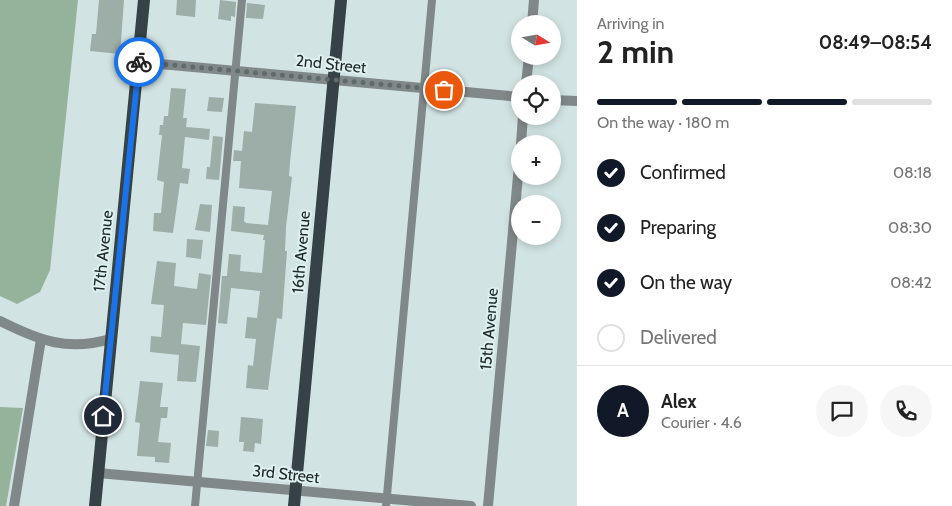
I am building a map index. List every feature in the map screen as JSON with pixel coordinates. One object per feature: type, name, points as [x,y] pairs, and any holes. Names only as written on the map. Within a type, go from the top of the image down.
[{"type":"main road","name":"17th Avenue","points":[[95,506],[144,0]]},
{"type":"main road","name":"16th Avenue","points":[[294,506],[341,0]]},
{"type":"street","points":[[533,15],[534,0]]},
{"type":"street","name":"2nd Street","points":[[138,62],[511,96]]},
{"type":"street","points":[[561,100],[577,101]]},
{"type":"street","name":"15th Avenue","points":[[488,506],[517,185]]},
{"type":"street","points":[[0,321],[41,339],[77,345],[92,345],[110,339]]},
{"type":"street","points":[[14,506],[41,339]]},
{"type":"street","name":"3rd Street","points":[[98,473],[198,480],[387,502],[471,506]]},
{"type":"lane","points":[[195,506],[242,0]]},
{"type":"lane","points":[[387,502],[432,0]]},
{"type":"green space","points":[[0,0],[78,0],[50,270],[40,292],[17,304],[0,296]]},
{"type":"green space","points":[[0,407],[23,408],[6,506],[0,506]]},
{"type":"building","points":[[99,0],[124,0],[120,54],[90,51],[92,34],[96,34]]},
{"type":"building","points":[[177,0],[196,0],[195,17],[176,15]]},
{"type":"building","points":[[220,0],[236,2],[235,17],[231,16],[231,21],[218,19]]},
{"type":"building","points":[[247,3],[265,5],[263,19],[246,18]]},
{"type":"building","points":[[171,88],[186,89],[183,118],[187,118],[186,127],[210,129],[209,140],[185,137],[182,168],[190,169],[188,184],[180,183],[173,233],[153,231],[154,213],[161,213],[164,182],[157,180],[162,135],[159,135],[160,125],[163,125],[164,116],[168,116]]},
{"type":"building","points":[[209,97],[224,98],[222,112],[207,111]]},
{"type":"building","points":[[255,103],[296,106],[289,176],[292,177],[286,227],[285,251],[287,251],[282,319],[277,318],[268,390],[246,388],[248,365],[253,366],[256,339],[245,338],[247,317],[257,318],[260,291],[231,288],[227,324],[218,323],[222,276],[227,276],[229,254],[241,255],[240,271],[262,273],[264,235],[231,231],[233,206],[245,207],[244,221],[246,223],[268,225],[272,191],[239,188],[241,161],[233,161],[234,150],[242,151],[244,131],[252,132]]},
{"type":"building","points":[[213,136],[223,137],[219,180],[206,179],[207,167],[210,167]]},
{"type":"building","points":[[200,204],[212,205],[210,232],[195,230]]},
{"type":"building","points":[[187,239],[203,240],[201,259],[186,257]]},
{"type":"building","points":[[157,261],[176,263],[174,286],[197,289],[199,273],[211,275],[206,325],[183,323],[181,344],[200,346],[196,382],[177,381],[179,355],[150,352],[151,336],[161,337],[164,305],[151,304]]},
{"type":"building","points":[[140,381],[163,383],[160,407],[168,407],[167,418],[161,418],[158,442],[171,443],[169,463],[155,462],[155,457],[137,456],[140,423],[135,422]]},
{"type":"building","points":[[241,417],[263,419],[261,444],[255,443],[254,452],[243,451],[244,442],[239,442]]},
{"type":"building","points":[[208,430],[219,431],[218,447],[206,446]]},
{"type":"way so far","points":[[139,62],[444,90]]},
{"type":"route","points":[[103,416],[139,62]]}]
